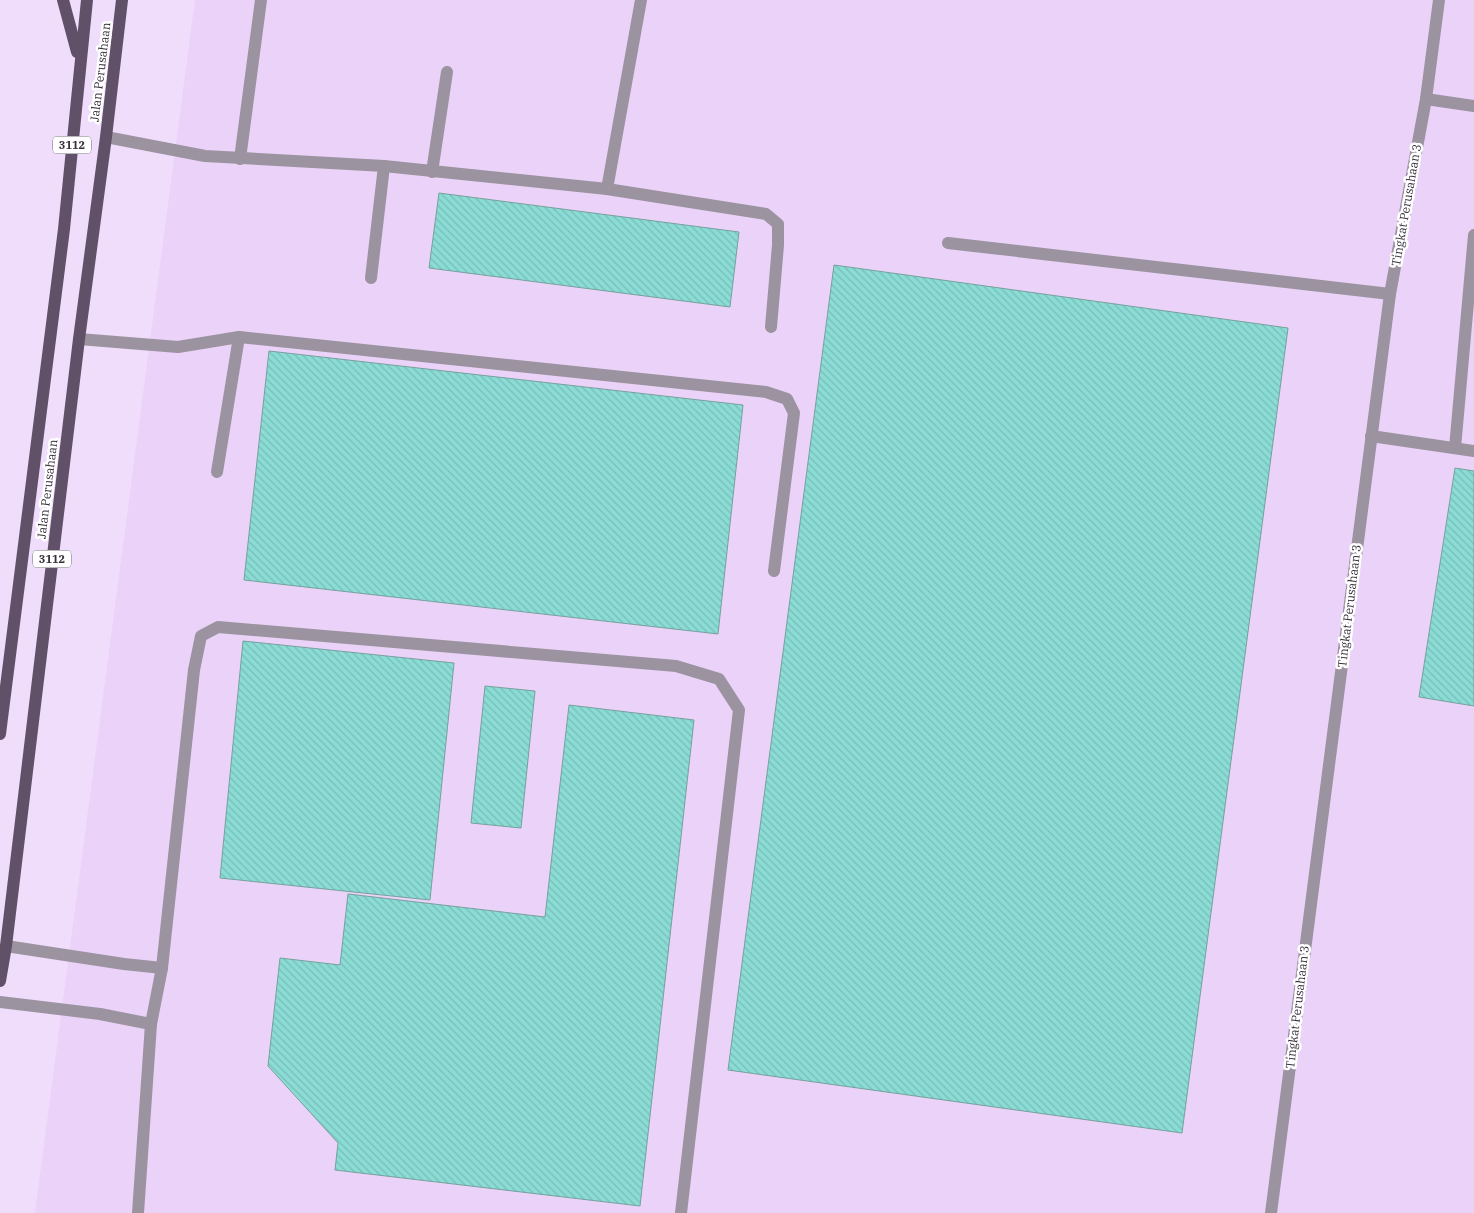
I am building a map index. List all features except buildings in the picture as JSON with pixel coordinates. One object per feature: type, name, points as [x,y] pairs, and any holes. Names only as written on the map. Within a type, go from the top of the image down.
[{"type":"main road","points":[[63,0],[80,62]]},
{"type":"main road","name":"Jalan Perusahaan","points":[[0,734],[64,229],[87,0]]},
{"type":"main road","name":"Jalan Perusahaan","points":[[0,981],[6,946],[122,0]]},
{"type":"street","points":[[240,159],[261,0]]},
{"type":"street","points":[[607,189],[641,0]]},
{"type":"street","name":"Tingkat Perusahaan 3","points":[[1271,1213],[1390,294],[1426,99],[1439,0]]},
{"type":"street","points":[[432,172],[447,72]]},
{"type":"street","points":[[1426,99],[1474,106]]},
{"type":"street","points":[[106,137],[205,156],[384,166],[607,189],[766,214],[778,224],[771,327]]},
{"type":"street","points":[[371,278],[384,166]]},
{"type":"street","points":[[1455,448],[1474,235]]},
{"type":"street","points":[[948,242],[1390,294]]},
{"type":"street","points":[[79,339],[178,347],[239,337],[766,392],[787,399],[794,414],[774,571]]},
{"type":"street","points":[[217,472],[239,337]]},
{"type":"street","points":[[1371,436],[1474,452]]},
{"type":"street","points":[[138,1213],[152,1024],[162,968],[194,670],[201,636],[218,627],[676,666],[720,679],[739,710],[681,1213]]},
{"type":"street","points":[[6,946],[162,968]]},
{"type":"street","points":[[0,1002],[100,1014],[152,1024]]},
{"type":"shaded area","points":[[195,0],[1474,0],[1474,1213],[35,1213]]}]
